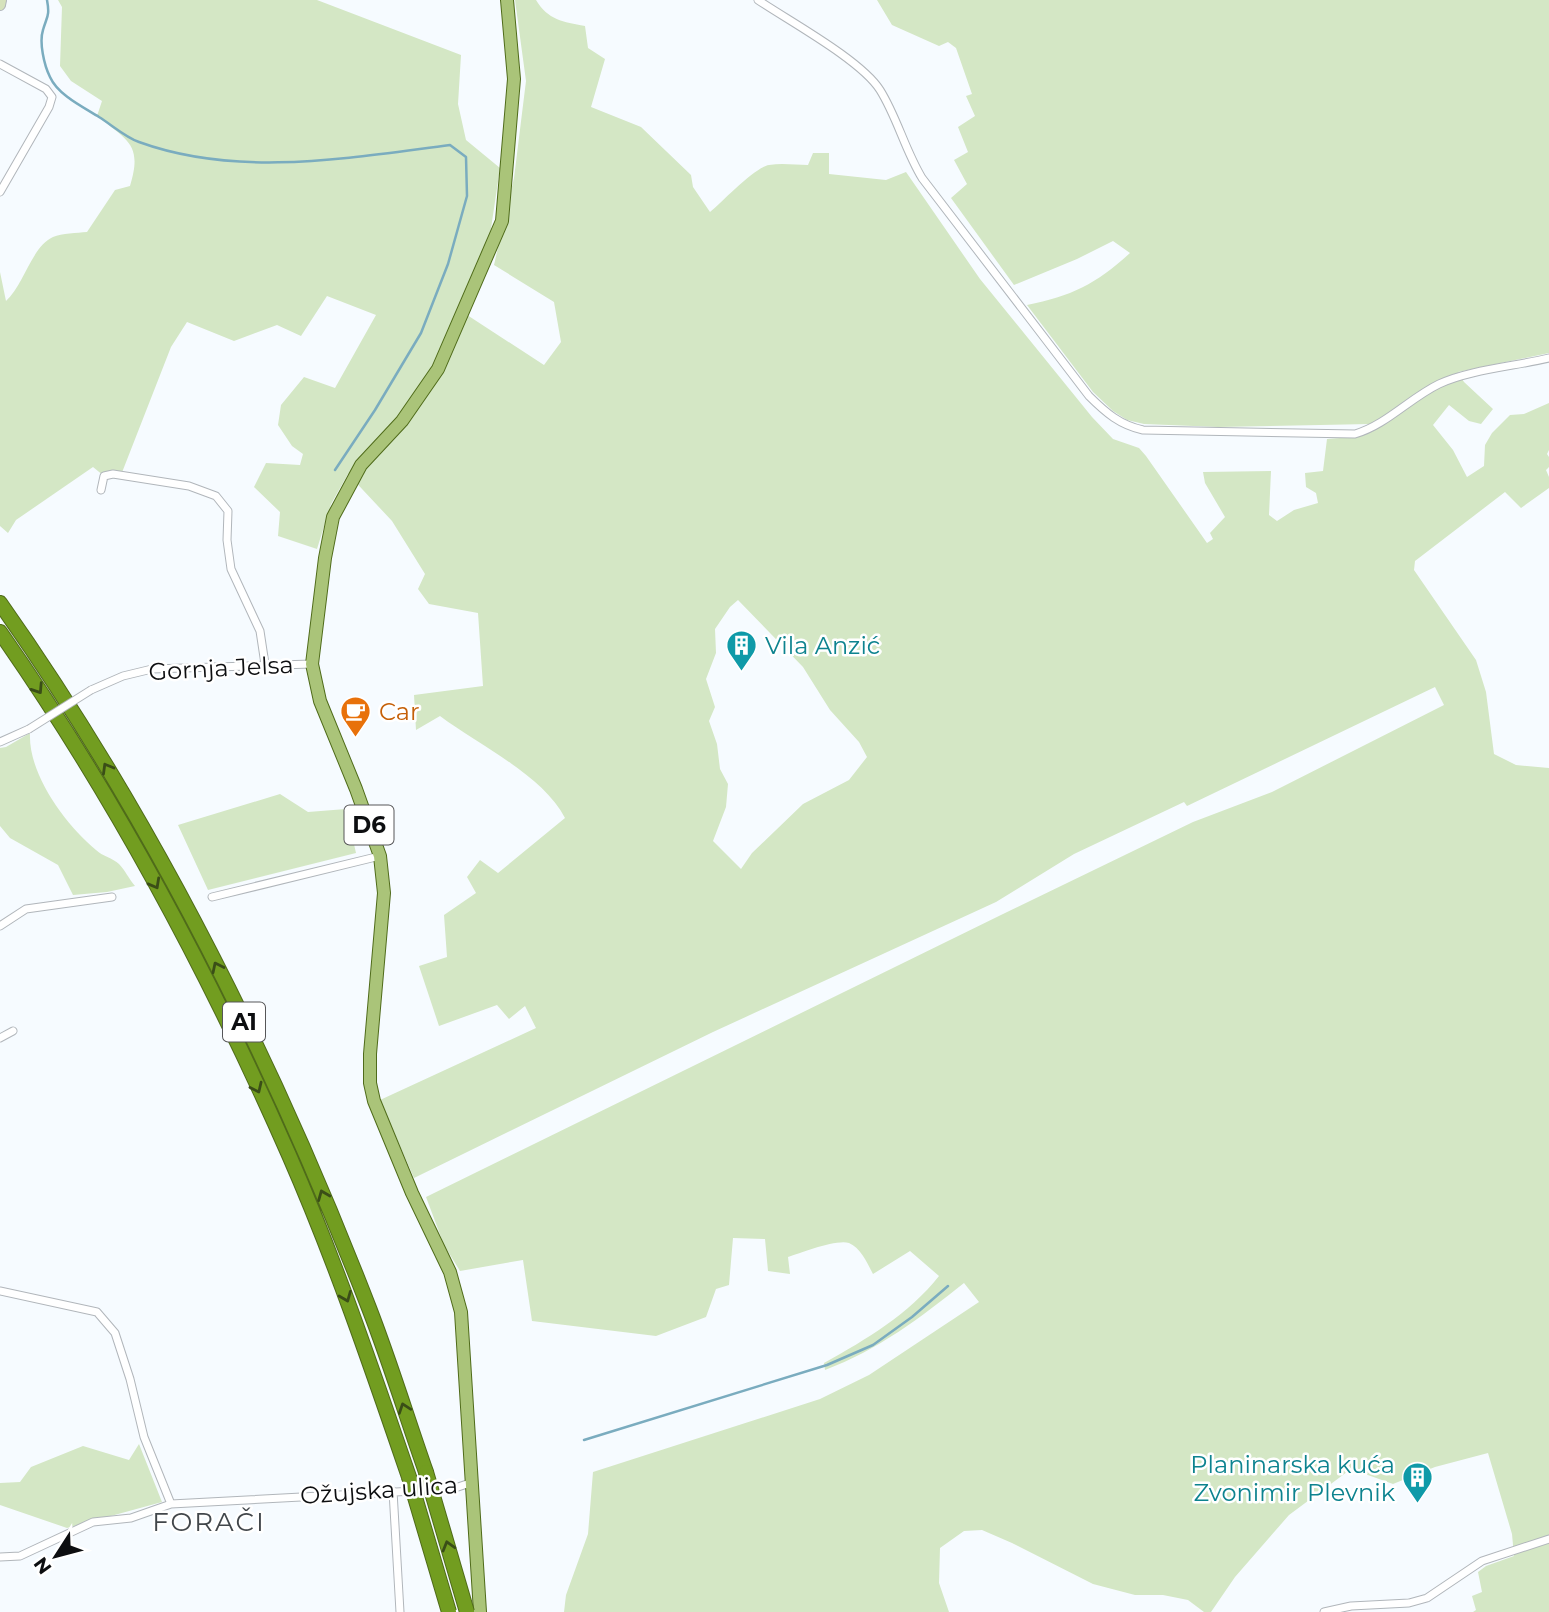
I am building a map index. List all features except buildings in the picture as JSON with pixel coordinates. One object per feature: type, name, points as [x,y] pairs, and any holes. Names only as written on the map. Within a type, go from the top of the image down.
[{"type":"highway","name":"A1","points":[[0,603],[97,752],[158,856],[255,1043],[304,1150],[369,1309],[426,1472],[467,1612]]},
{"type":"highway","name":"A1","points":[[0,632],[66,733],[127,835],[188,947],[289,1156],[353,1315],[409,1477],[449,1612]]},
{"type":"main road","name":"D6","points":[[480,1612],[464,1334],[457,1293],[381,1121],[370,1083],[372,1023],[384,893],[380,856],[320,701],[312,664],[325,558],[333,517],[361,465],[402,421],[438,369],[502,221],[514,79],[507,0]]},
{"type":"street","points":[[758,0],[868,75],[880,90],[912,162],[922,178],[1089,396],[1113,419],[1128,427],[1143,430],[1355,434],[1374,426],[1439,384],[1466,375],[1549,358]]},
{"type":"street","points":[[0,64],[47,89],[52,97],[49,107],[0,192]]},
{"type":"street","points":[[101,490],[104,477],[113,474],[189,486],[216,496],[228,511],[227,540],[231,569],[260,631],[265,664]]},
{"type":"street","name":"Gornja Jelsa","points":[[0,743],[29,729],[91,690],[123,676],[152,668],[312,664]]},
{"type":"street","points":[[212,897],[380,856]]},
{"type":"street","points":[[0,926],[26,909],[112,897]]},
{"type":"street","points":[[0,1038],[13,1031]]},
{"type":"street","points":[[0,1291],[97,1312],[115,1334],[130,1379],[144,1437],[171,1504]]},
{"type":"street","name":"Ožujska ulica","points":[[0,1557],[20,1556],[93,1522],[131,1518],[171,1504],[452,1489],[474,1482]]},
{"type":"street","points":[[393,1491],[400,1612]]},
{"type":"street","points":[[1324,1612],[1351,1606],[1409,1604],[1427,1598],[1482,1561],[1549,1539]]},
{"type":"green space","points":[[58,0],[317,0],[461,55],[458,104],[466,140],[500,168],[489,242],[461,311],[544,365],[561,342],[554,302],[494,265],[514,178],[526,81],[515,0],[536,0],[551,16],[585,26],[588,48],[605,59],[591,107],[641,127],[691,175],[693,187],[710,212],[763,167],[779,164],[808,165],[813,153],[829,153],[829,174],[886,180],[906,172],[980,279],[1092,417],[1113,439],[1139,448],[1146,456],[1207,543],[1213,539],[1210,533],[1225,517],[1205,483],[1203,472],[1271,471],[1269,515],[1277,521],[1294,510],[1318,503],[1316,493],[1306,487],[1305,473],[1323,471],[1327,439],[1352,437],[1370,424],[1218,427],[1144,424],[1127,420],[1113,411],[1093,392],[1027,305],[1083,287],[1106,273],[1130,253],[1113,241],[1014,285],[951,198],[967,184],[954,160],[968,152],[958,127],[975,116],[966,96],[972,94],[956,48],[948,42],[939,46],[892,25],[877,0],[1549,0],[1549,353],[1458,372],[1464,382],[1493,409],[1481,424],[1469,421],[1449,405],[1433,425],[1453,450],[1467,477],[1484,466],[1485,445],[1492,433],[1510,415],[1524,414],[1549,403],[1549,467],[1546,470],[1549,488],[1521,508],[1505,492],[1415,561],[1414,570],[1476,660],[1486,692],[1494,754],[1516,765],[1549,768],[1549,1612],[1473,1612],[1476,1610],[1472,1596],[1482,1592],[1478,1572],[1486,1566],[1514,1556],[1512,1534],[1488,1453],[1435,1467],[1393,1484],[1351,1469],[1289,1515],[1235,1577],[1211,1612],[1204,1612],[1188,1600],[1163,1595],[1135,1595],[1093,1584],[982,1530],[964,1531],[940,1548],[939,1583],[949,1612],[564,1612],[566,1595],[588,1534],[593,1472],[820,1399],[869,1375],[979,1302],[964,1283],[881,1343],[825,1370],[824,1363],[901,1314],[939,1276],[910,1251],[873,1274],[857,1248],[843,1242],[788,1257],[790,1274],[768,1271],[765,1239],[733,1238],[729,1285],[716,1289],[706,1317],[656,1336],[532,1321],[523,1260],[460,1271],[444,1245],[426,1197],[1193,822],[1272,792],[1444,705],[1435,687],[1187,806],[1184,802],[1074,854],[996,902],[713,1032],[414,1178],[380,1100],[536,1028],[525,1006],[509,1019],[497,1005],[439,1026],[419,966],[447,957],[444,915],[476,893],[467,877],[480,860],[498,873],[565,818],[542,788],[509,762],[440,716],[416,730],[414,695],[483,686],[478,613],[429,604],[418,589],[425,574],[392,521],[348,474],[331,504],[317,549],[278,536],[280,512],[254,487],[266,463],[300,465],[303,454],[292,446],[278,425],[281,405],[304,377],[335,388],[376,315],[327,296],[301,336],[277,325],[234,341],[187,322],[171,347],[121,475],[104,476],[93,467],[16,520],[8,533],[0,526],[0,272],[6,301],[39,249],[53,237],[87,232],[115,190],[130,186],[134,172],[135,161],[130,144],[97,116],[102,101],[71,81],[60,66],[62,7]],"holes":[[[738,600],[803,667],[830,710],[859,742],[867,757],[849,780],[803,804],[752,853],[741,869],[713,841],[726,807],[728,784],[720,769],[717,744],[709,721],[715,707],[706,679],[716,653],[715,629]]]},
{"type":"green space","points":[[30,733],[35,765],[61,812],[96,850],[119,864],[135,886],[73,895],[58,865],[10,838],[0,826],[0,748]]},
{"type":"green space","points":[[280,794],[308,812],[346,809],[356,853],[208,890],[178,825]]},
{"type":"green space","points":[[139,1444],[162,1502],[67,1528],[0,1505],[0,1483],[20,1482],[31,1467],[83,1446],[129,1460]]},
{"type":"waterway","points":[[47,0],[48,13],[42,47],[50,77],[72,100],[139,142],[177,153],[254,162],[333,159],[450,145],[466,157],[467,196],[448,264],[421,333],[335,470]]},
{"type":"waterway","points":[[584,1440],[827,1365],[873,1345],[912,1317],[948,1286]]},
{"type":"place","name":"Vila Anzić","points":[[742,672]]},
{"type":"place","name":"Car","points":[[356,738]]},
{"type":"place","name":"Planinarska kuća Zvonimir Plevnik","points":[[1418,1505]]},
{"type":"district","name":"FORAČI","points":[[209,1522]]}]
